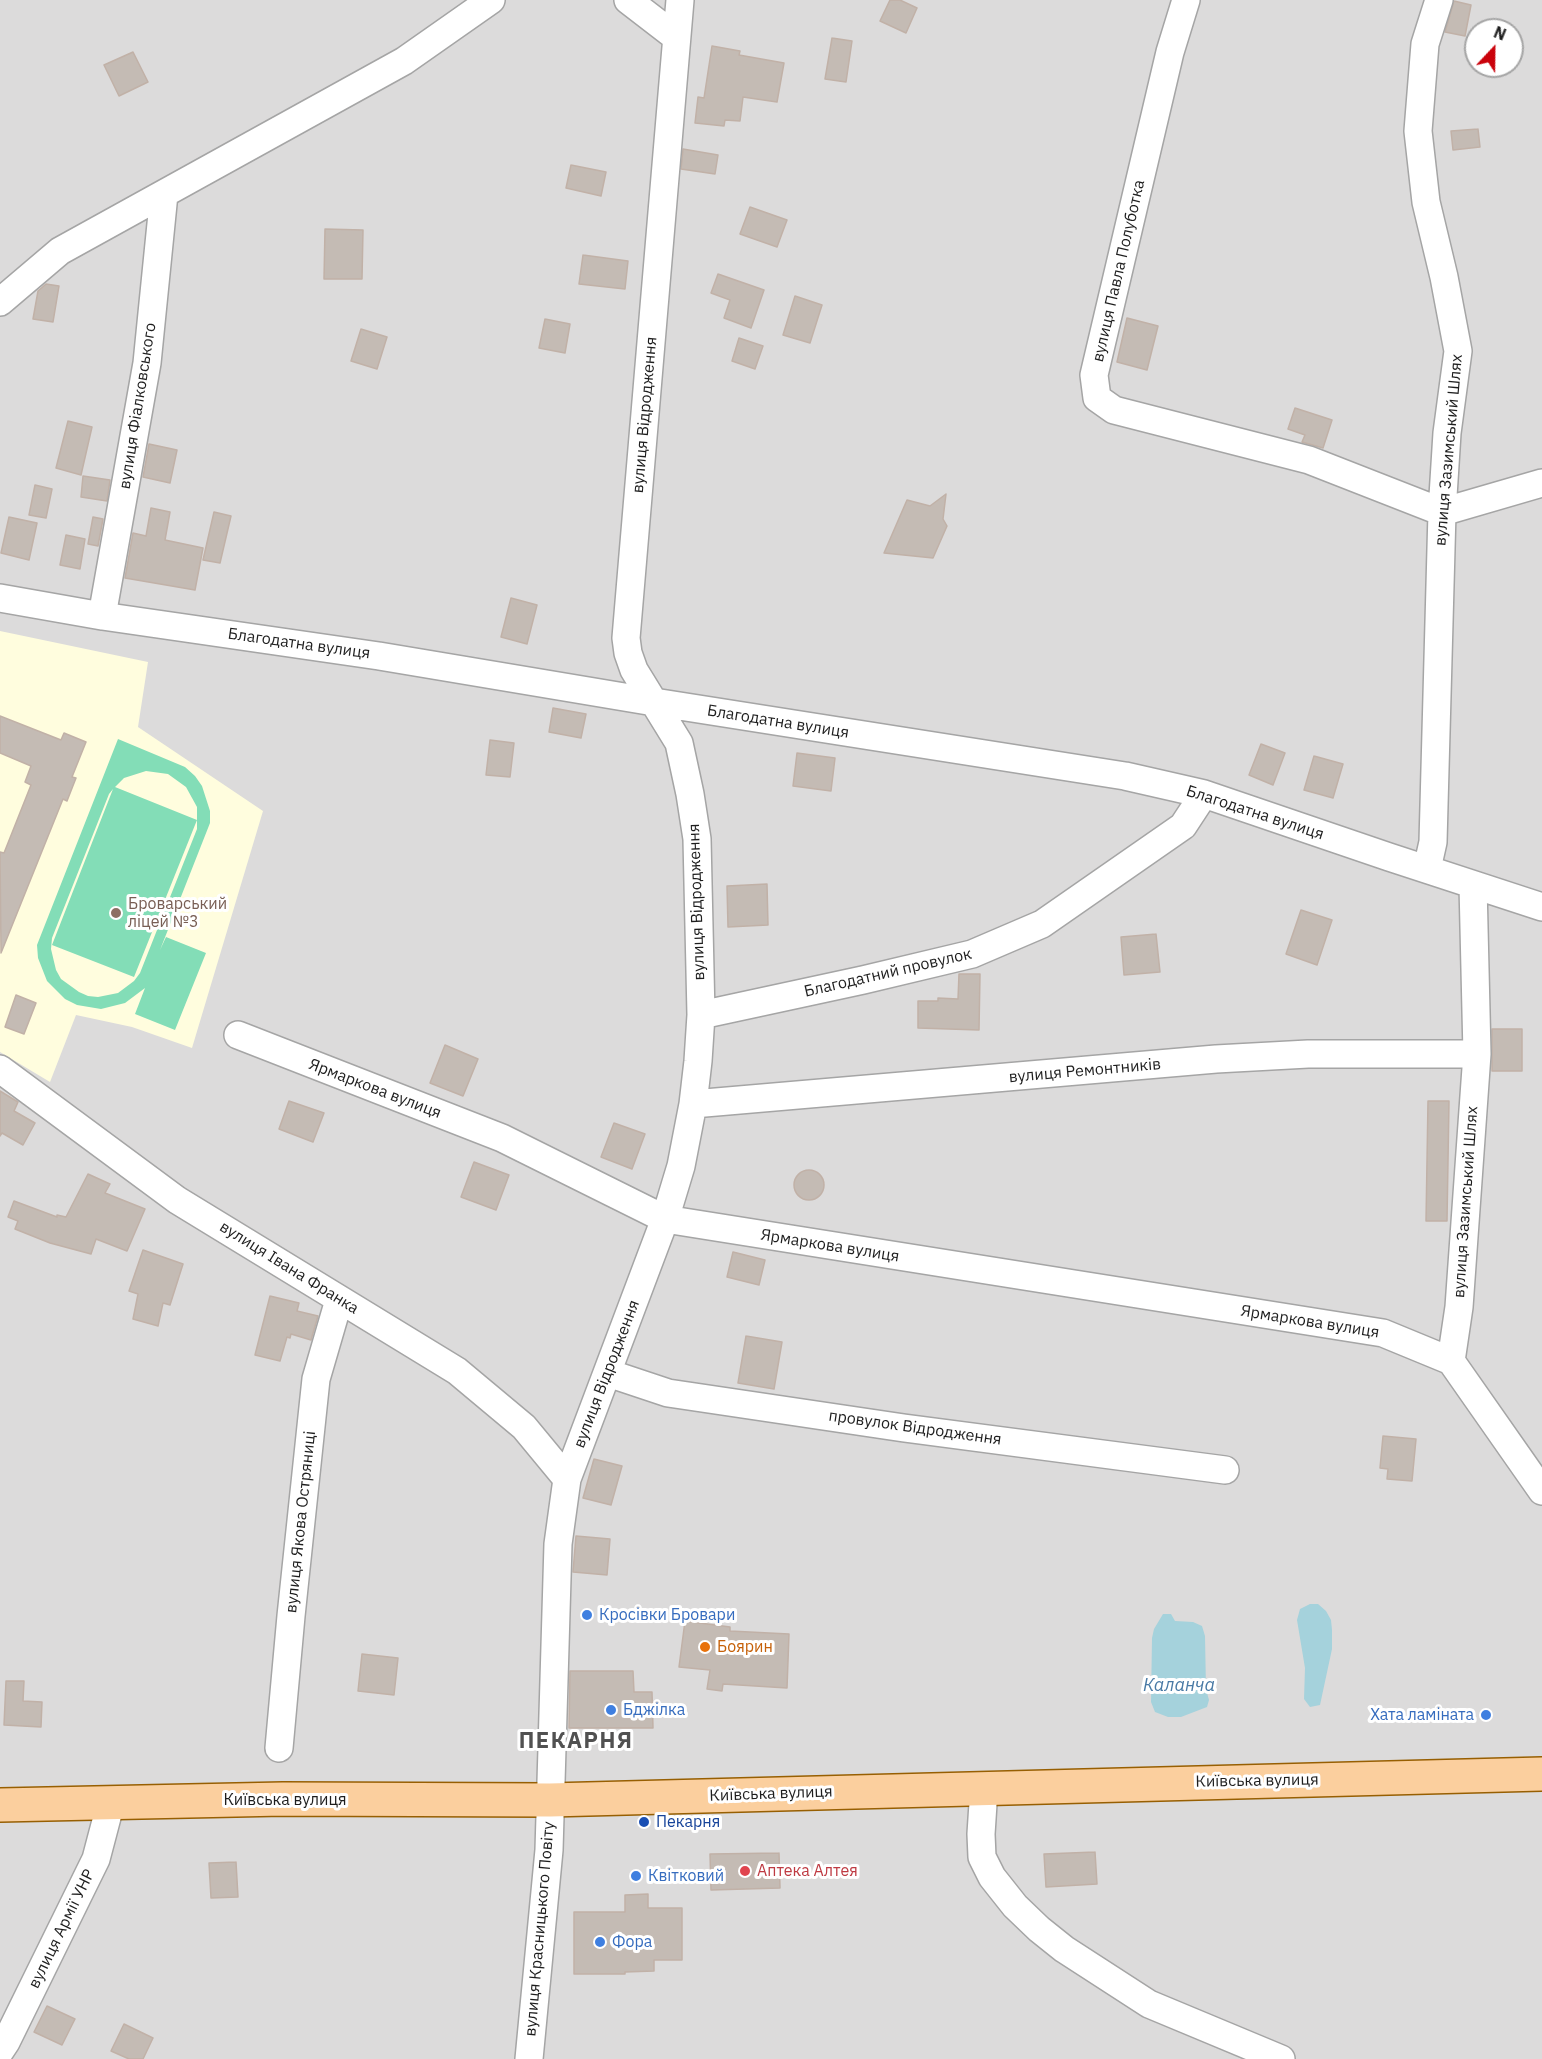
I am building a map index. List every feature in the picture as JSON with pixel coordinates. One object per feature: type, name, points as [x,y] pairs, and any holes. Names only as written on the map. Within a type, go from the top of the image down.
[{"type":"main road","name":"Київська вулиця","points":[[0,1804],[283,1799],[550,1800],[1542,1774]]},
{"type":"street","points":[[0,302],[60,251],[404,62],[490,0]]},
{"type":"street","points":[[628,0],[676,37]]},
{"type":"street","name":"вулиця Відродження","points":[[550,1800],[558,1544],[567,1479],[665,1220],[681,1166],[693,1104],[700,1015],[697,839],[690,795],[679,743],[634,670],[626,638],[680,0]]},
{"type":"street","name":"вулиця Павла Полуботка","points":[[1186,0],[1170,52],[1094,375],[1097,398],[1114,410],[1309,460],[1442,512]]},
{"type":"street","name":"вулиця Зазимський Шлях","points":[[1427,869],[1433,842],[1442,512],[1448,433],[1458,351],[1444,277],[1426,202],[1418,130],[1425,44],[1439,0]]},
{"type":"street","name":"вулиця Фіалковського","points":[[102,616],[147,363],[164,194]]},
{"type":"street","points":[[1442,512],[1542,483]]},
{"type":"street","name":"Благодатна вулиця","points":[[0,598],[102,616],[379,656],[1125,776],[1204,794],[1542,907]]},
{"type":"street","name":"Благодатний провулок","points":[[700,1015],[972,954],[1042,924],[1183,826],[1204,794]]},
{"type":"street","name":"вулиця Зазимський Шлях","points":[[1451,1361],[1459,1307],[1477,1054],[1473,885]]},
{"type":"street","name":"Ярмаркова вулиця","points":[[238,1035],[502,1138],[665,1220],[1383,1333],[1451,1361]]},
{"type":"street","name":"вулиця Ремонтників","points":[[693,1104],[1216,1059],[1308,1054],[1477,1054]]},
{"type":"street","name":"вулиця Івана Франка","points":[[0,1069],[177,1200],[457,1371],[524,1427],[567,1479]]},
{"type":"street","name":"вулиця Якова Остряниці","points":[[279,1748],[316,1379],[339,1300]]},
{"type":"street","points":[[1451,1361],[1542,1491]]},
{"type":"street","name":"провулок Відродження","points":[[608,1373],[668,1393],[904,1428],[1225,1470]]},
{"type":"street","points":[[984,1788],[982,1857],[992,1878],[1015,1906],[1039,1929],[1064,1949],[1149,2004],[1281,2059]]},
{"type":"street","name":"вулиця Красницького Повіту","points":[[529,2059],[548,1862],[550,1800]]},
{"type":"street","name":"вулиця Армії УНР","points":[[0,2051],[96,1859],[111,1802]]},
{"type":"shaded area","points":[[0,0],[1542,0],[1542,2059],[0,2059]]},
{"type":"shaded area","name":"Броварський ліцей №3","points":[[0,631],[148,662],[138,727],[263,811],[192,1048],[132,1027],[76,1015],[50,1082],[0,1052]]},
{"type":"green space","points":[[118,739],[185,767],[202,786],[210,811],[210,823],[160,950],[166,937],[206,953],[175,1030],[135,1014],[145,988],[125,1003],[101,1009],[77,1005],[65,999],[47,981],[38,958],[37,945]],"holes":[[[146,771],[168,774],[186,787],[197,807],[197,820],[115,787],[124,778]],[[113,789],[52,945],[134,977],[197,820],[197,829],[140,973],[134,981],[118,993],[98,997],[79,992],[61,979],[56,970],[51,949],[52,938],[109,794]]]},
{"type":"water","points":[[1310,1604],[1318,1604],[1331,1620],[1332,1649],[1320,1705],[1310,1707],[1304,1699],[1305,1668],[1297,1620],[1300,1609]]},
{"type":"water","name":"Каланча","points":[[1163,1614],[1171,1614],[1175,1621],[1193,1622],[1202,1626],[1205,1636],[1206,1689],[1209,1700],[1207,1707],[1181,1717],[1168,1717],[1155,1712],[1151,1702],[1152,1638],[1154,1629]]},
{"type":"building","points":[[890,0],[900,0],[917,8],[906,33],[880,21]]},
{"type":"building","points":[[1454,1],[1471,5],[1468,18],[1464,18],[1464,36],[1445,32]]},
{"type":"building","points":[[832,38],[852,41],[846,82],[825,79]]},
{"type":"building","points":[[712,46],[740,51],[739,55],[784,63],[777,102],[743,97],[740,121],[725,120],[724,126],[695,123],[698,97],[704,98]]},
{"type":"building","points":[[133,52],[148,82],[119,96],[104,65]]},
{"type":"building","points":[[1478,129],[1480,147],[1453,150],[1451,131]]},
{"type":"building","points":[[683,149],[718,155],[715,174],[681,169]]},
{"type":"building","points":[[571,165],[606,172],[601,196],[566,188]]},
{"type":"building","points":[[750,207],[787,220],[777,247],[740,234]]},
{"type":"building","points":[[325,229],[363,230],[362,279],[324,279]]},
{"type":"building","points":[[583,255],[628,261],[625,289],[579,284]]},
{"type":"building","points":[[718,274],[764,290],[751,328],[724,318],[730,300],[711,293]]},
{"type":"building","points":[[46,284],[59,286],[53,322],[33,319],[38,291]]},
{"type":"building","points":[[795,296],[822,305],[810,343],[783,335]]},
{"type":"building","points":[[1127,318],[1158,326],[1147,370],[1117,362]]},
{"type":"building","points":[[545,319],[570,324],[565,353],[539,348]]},
{"type":"building","points":[[361,329],[387,337],[377,369],[351,361]]},
{"type":"building","points":[[739,338],[763,346],[755,369],[732,361]]},
{"type":"building","points":[[1295,408],[1332,420],[1323,448],[1302,442],[1305,435],[1288,429]]},
{"type":"building","points":[[68,421],[92,427],[81,475],[56,468]]},
{"type":"building","points":[[149,444],[177,450],[170,483],[143,477]]},
{"type":"building","points":[[83,476],[110,480],[107,501],[81,497]]},
{"type":"building","points":[[35,485],[52,489],[46,518],[29,515]]},
{"type":"building","points":[[946,494],[943,519],[947,526],[933,558],[884,553],[907,500],[930,506]]},
{"type":"building","points":[[151,508],[170,512],[165,540],[203,548],[195,590],[125,578],[133,533],[146,536]]},
{"type":"building","points":[[214,512],[231,516],[220,563],[203,560]]},
{"type":"building","points":[[9,517],[37,523],[29,560],[1,553]]},
{"type":"building","points":[[93,517],[103,519],[98,546],[88,544]]},
{"type":"building","points":[[66,535],[85,539],[80,569],[60,565]]},
{"type":"building","points":[[511,598],[537,605],[527,644],[501,637]]},
{"type":"building","points":[[553,708],[586,714],[581,738],[549,732]]},
{"type":"building","points":[[0,716],[61,740],[64,733],[86,742],[72,777],[76,778],[67,801],[63,799],[1,953],[0,852],[4,853],[31,785],[25,782],[31,766],[0,753]]},
{"type":"building","points":[[490,740],[514,743],[510,777],[486,775]]},
{"type":"building","points":[[1261,744],[1285,753],[1273,785],[1249,775]]},
{"type":"building","points":[[797,753],[835,758],[831,791],[793,786]]},
{"type":"building","points":[[1314,756],[1343,764],[1333,798],[1304,790]]},
{"type":"building","points":[[767,884],[768,925],[728,927],[727,886]]},
{"type":"building","points":[[1301,910],[1332,920],[1317,965],[1286,954]]},
{"type":"building","points":[[1156,934],[1160,972],[1124,975],[1121,937]]},
{"type":"building","points":[[959,974],[980,974],[979,1030],[918,1028],[918,1001],[938,1001],[938,998],[958,999]]},
{"type":"building","points":[[16,995],[36,1003],[24,1034],[5,1027]]},
{"type":"building","points":[[1492,1029],[1522,1029],[1522,1071],[1492,1071]]},
{"type":"building","points":[[445,1045],[478,1059],[463,1096],[430,1083]]},
{"type":"building","points":[[0,1091],[18,1102],[14,1111],[35,1123],[23,1145],[2,1133],[0,1136]]},
{"type":"building","points":[[289,1101],[324,1113],[313,1142],[279,1129]]},
{"type":"building","points":[[1428,1101],[1449,1101],[1447,1221],[1426,1221]]},
{"type":"building","points":[[614,1123],[645,1134],[632,1169],[601,1157]]},
{"type":"building","points":[[474,1162],[509,1175],[496,1210],[461,1197]]},
{"type":"building","points":[[809,1170],[819,1175],[824,1185],[819,1195],[809,1200],[799,1195],[794,1185],[799,1175]]},
{"type":"building","points":[[88,1174],[110,1184],[105,1193],[145,1209],[127,1251],[96,1239],[91,1254],[50,1243],[15,1229],[18,1221],[8,1217],[14,1201],[57,1217],[57,1215],[66,1217]]},
{"type":"building","points":[[143,1250],[183,1264],[170,1305],[163,1303],[158,1326],[133,1319],[138,1294],[129,1291]]},
{"type":"building","points":[[733,1252],[765,1260],[759,1285],[727,1277]]},
{"type":"building","points":[[270,1296],[299,1303],[297,1311],[318,1316],[311,1340],[291,1334],[290,1338],[287,1337],[280,1361],[255,1355]]},
{"type":"building","points":[[746,1336],[782,1342],[774,1389],[738,1383]]},
{"type":"building","points":[[1383,1436],[1416,1439],[1412,1481],[1387,1479],[1388,1469],[1380,1468]]},
{"type":"building","points":[[594,1459],[622,1466],[611,1505],[583,1498]]},
{"type":"building","points":[[576,1536],[610,1539],[607,1575],[573,1572]]},
{"type":"building","points":[[685,1621],[730,1627],[730,1631],[789,1634],[787,1688],[723,1684],[722,1691],[707,1689],[710,1670],[679,1667]]},
{"type":"building","points":[[362,1654],[398,1658],[394,1695],[358,1691]]},
{"type":"building","name":"Бджілка","points":[[570,1671],[633,1671],[634,1692],[652,1692],[653,1728],[569,1728]]},
{"type":"building","points":[[6,1681],[24,1681],[23,1701],[42,1702],[41,1727],[4,1725]]},
{"type":"building","points":[[1095,1852],[1097,1884],[1046,1887],[1044,1854]]},
{"type":"building","name":"Аптека Алтея","points":[[779,1853],[780,1888],[711,1890],[710,1854]]},
{"type":"building","points":[[236,1862],[238,1897],[211,1898],[209,1863]]},
{"type":"building","points":[[648,1894],[648,1908],[682,1908],[682,1960],[654,1960],[654,1971],[625,1972],[625,1974],[574,1974],[574,1912],[625,1912],[625,1895]]},
{"type":"building","points":[[47,2006],[75,2019],[62,2045],[34,2032]]},
{"type":"building","points":[[124,2024],[153,2038],[143,2059],[129,2059],[111,2051]]},
{"type":"place","name":"Броварський ліцей №3","points":[[116,913]]},
{"type":"place","name":"Кросівки Бровари","points":[[587,1615]]},
{"type":"place","name":"Боярин","points":[[705,1647]]},
{"type":"place","name":"Бджілка","points":[[611,1710]]},
{"type":"place","name":"Хата ламіната","points":[[1486,1715]]},
{"type":"place","name":"Пекарня","points":[[644,1822]]},
{"type":"place","name":"Аптека Алтея","points":[[745,1871]]},
{"type":"place","name":"Квітковий","points":[[636,1876]]},
{"type":"place","name":"Фора","points":[[600,1942]]},
{"type":"district","name":"ПЕКАРНЯ","points":[[576,1742]]}]
